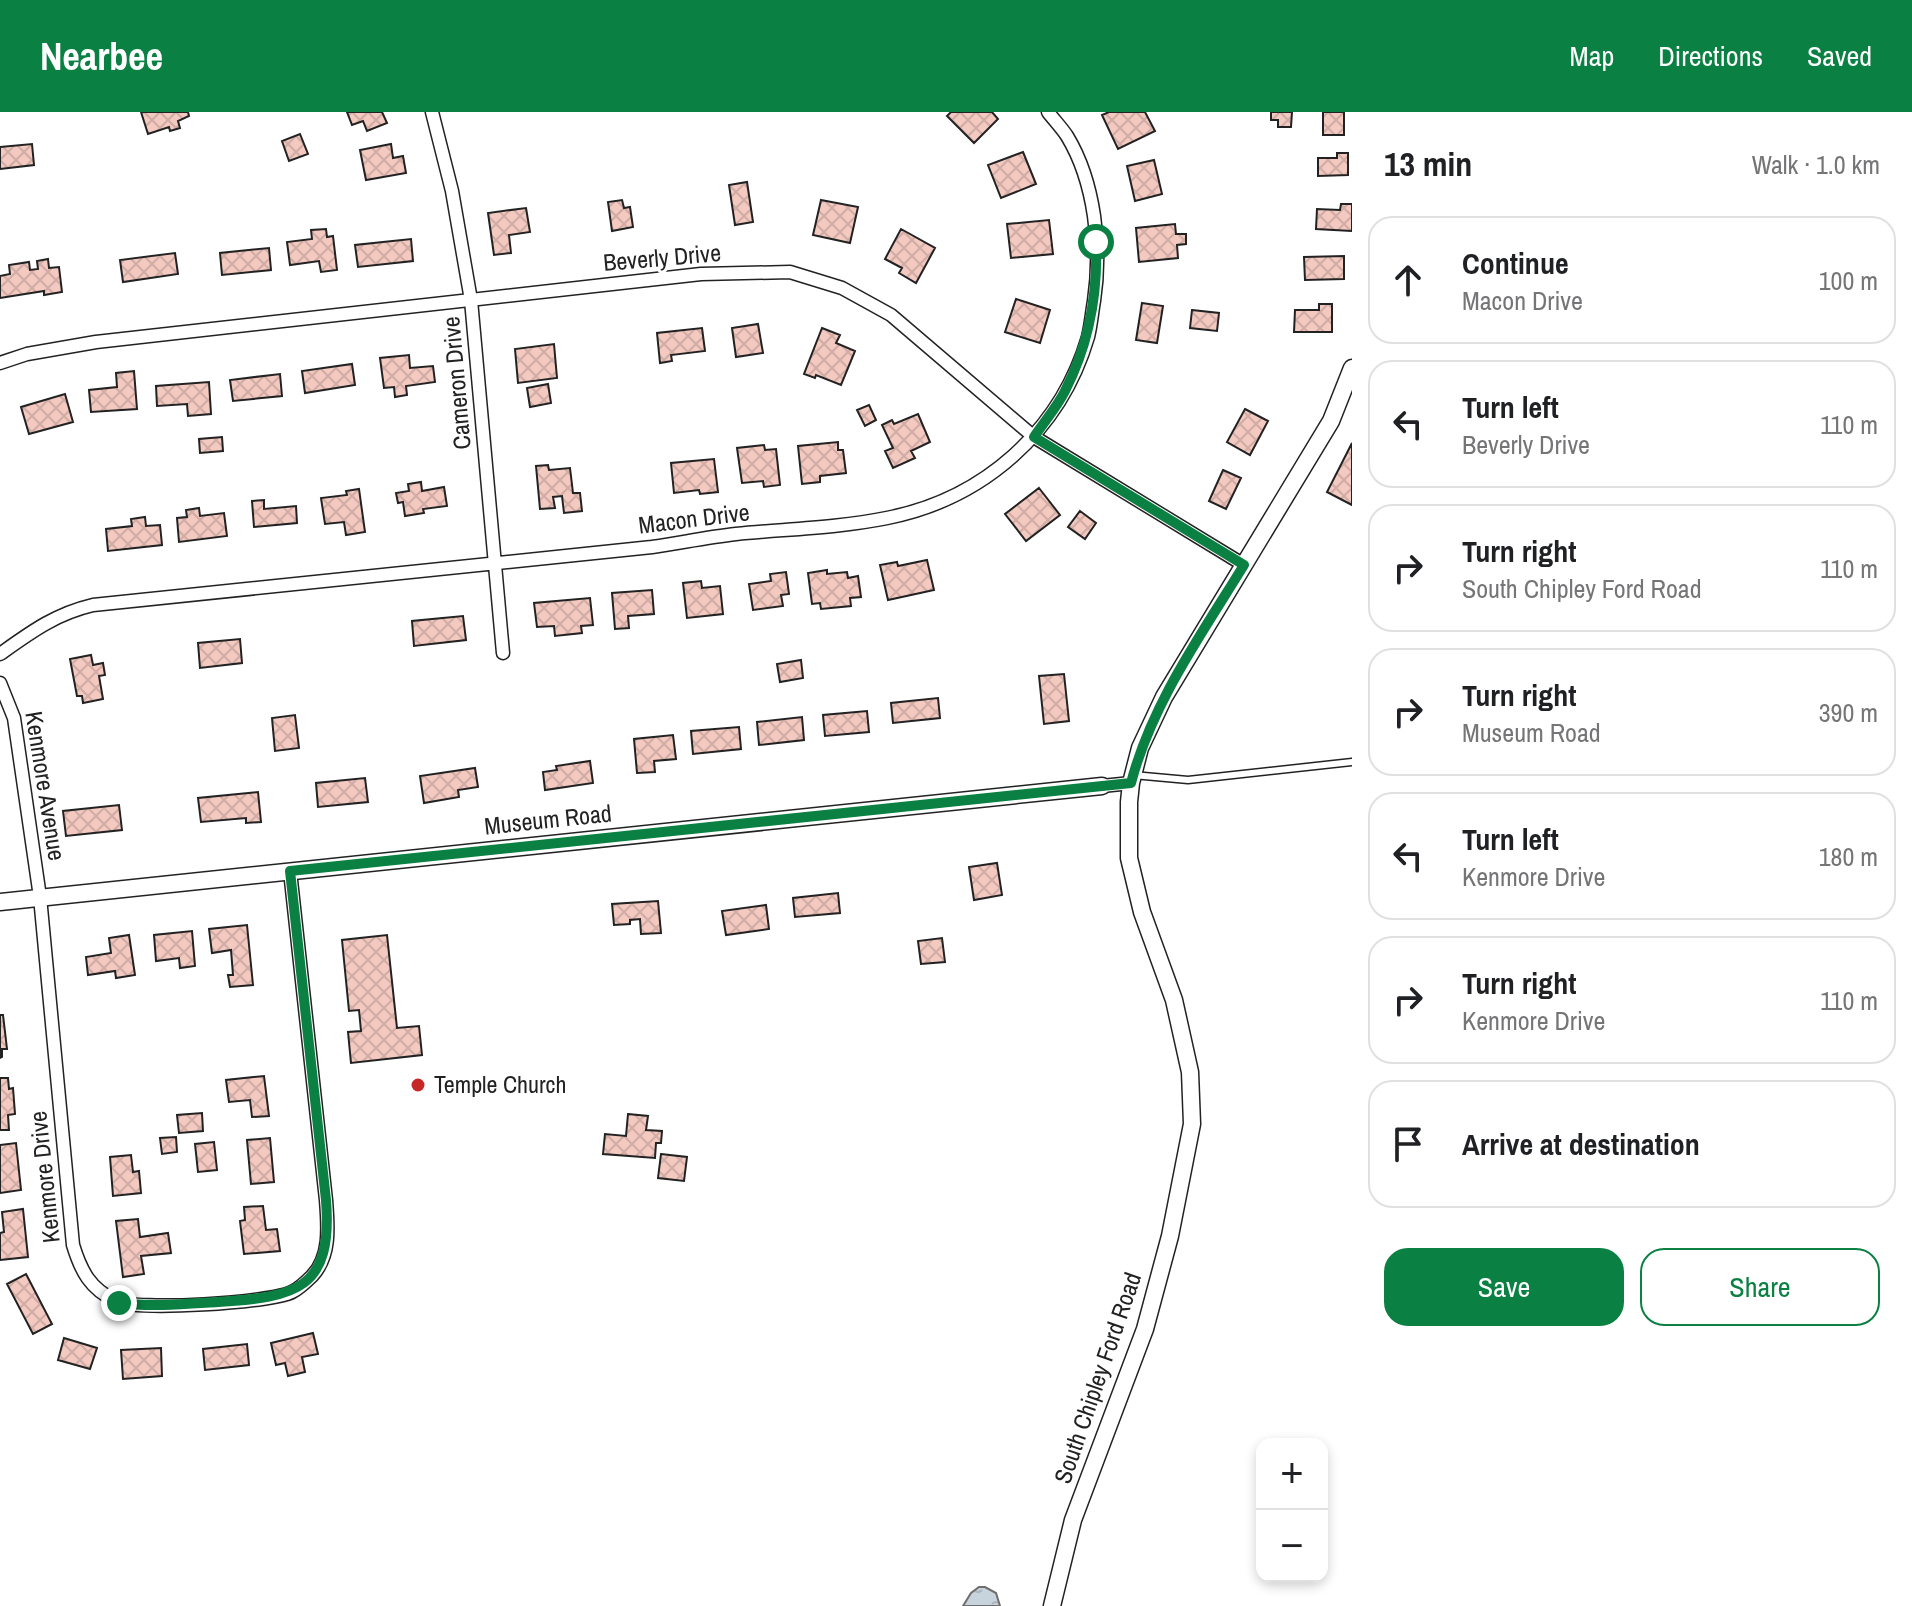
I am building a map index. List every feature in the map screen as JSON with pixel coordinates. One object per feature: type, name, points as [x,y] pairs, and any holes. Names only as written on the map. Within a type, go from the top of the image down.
[{"type":"street","name":"Cameron Drive","points":[[432,112],[452,191],[471,300],[503,653]]},
{"type":"street","name":"Macon Drive","points":[[0,654],[46,622],[68,611],[93,605],[652,547],[734,534],[887,518],[924,508],[983,481],[1034,437],[1065,393],[1088,336],[1097,275],[1096,242],[1087,182],[1067,136],[1048,112]]},
{"type":"street","name":"Beverly Drive","points":[[0,363],[27,354],[96,342],[701,274],[790,272],[842,288],[891,315],[1034,437],[1244,565]]},
{"type":"street","name":"South Chipley Ford Road","points":[[1052,1606],[1073,1520],[1145,1329],[1170,1236],[1192,1124],[1190,1072],[1174,1000],[1142,912],[1129,858],[1132,779],[1140,748],[1164,697],[1331,421],[1352,368]]},
{"type":"street","name":"Kenmore Avenue","points":[[0,683],[14,718],[40,897]]},
{"type":"street","points":[[1102,786],[1132,779]]},
{"type":"street","name":"Museum Road","points":[[0,902],[1102,786]]},
{"type":"street","name":"Kenmore Drive","points":[[40,897],[73,1245],[80,1270],[97,1290],[119,1303],[145,1306],[270,1298],[292,1292],[313,1275],[325,1253],[328,1226],[290,871]]},
{"type":"lane","points":[[1132,779],[1188,780],[1352,762]]},
{"type":"water","points":[[979,1587],[996,1593],[1000,1606],[963,1606]]},
{"type":"building","points":[[141,112],[188,112],[189,116],[178,121],[180,128],[170,131],[169,127],[148,134]]},
{"type":"building","points":[[347,112],[382,112],[387,123],[367,131],[363,121],[352,125]]},
{"type":"building","points":[[951,112],[992,112],[998,119],[974,143],[947,116]]},
{"type":"building","points":[[1109,112],[1145,112],[1155,131],[1118,149],[1102,115]]},
{"type":"building","points":[[1271,112],[1292,112],[1291,127],[1278,127],[1278,120],[1271,120]]},
{"type":"building","points":[[1323,112],[1344,112],[1344,135],[1323,135]]},
{"type":"building","points":[[300,134],[308,154],[289,161],[282,141]]},
{"type":"building","points":[[32,144],[34,165],[0,169],[0,147]]},
{"type":"building","points":[[391,144],[393,158],[403,156],[406,173],[366,180],[360,150]]},
{"type":"building","points":[[1023,152],[1036,184],[1001,198],[988,165]]},
{"type":"building","points":[[1337,153],[1348,153],[1348,175],[1318,176],[1318,158],[1337,158]]},
{"type":"building","points":[[1154,160],[1162,194],[1135,201],[1127,166]]},
{"type":"building","points":[[747,182],[753,222],[735,225],[729,185]]},
{"type":"building","points":[[622,200],[624,208],[630,207],[633,227],[612,231],[608,202]]},
{"type":"building","points":[[821,200],[858,207],[850,243],[813,235]]},
{"type":"building","points":[[1341,204],[1352,204],[1352,231],[1316,229],[1317,209],[1340,210]]},
{"type":"building","points":[[526,208],[530,232],[509,235],[511,253],[494,255],[488,213]]},
{"type":"building","points":[[1049,220],[1053,254],[1011,258],[1007,224]]},
{"type":"building","points":[[1175,224],[1176,234],[1186,234],[1186,244],[1177,245],[1178,258],[1139,262],[1136,228]]},
{"type":"building","points":[[326,229],[327,237],[333,236],[337,270],[321,272],[319,261],[290,265],[287,242],[312,239],[311,230]]},
{"type":"building","points":[[901,229],[935,248],[916,283],[899,273],[902,268],[885,259]]},
{"type":"building","points":[[411,239],[413,261],[358,267],[355,245]]},
{"type":"building","points":[[269,248],[271,270],[222,275],[220,253]]},
{"type":"building","points":[[175,253],[178,274],[123,282],[120,260]]},
{"type":"building","points":[[1344,256],[1344,279],[1305,280],[1304,257]]},
{"type":"building","points":[[48,259],[49,268],[59,267],[62,292],[44,295],[44,291],[0,298],[0,276],[10,274],[9,265],[29,262],[30,270],[38,269],[37,261]]},
{"type":"building","points":[[1016,299],[1050,310],[1040,343],[1005,332]]},
{"type":"building","points":[[1142,303],[1163,306],[1157,343],[1136,340]]},
{"type":"building","points":[[1319,304],[1332,304],[1332,332],[1294,332],[1295,310],[1319,310]]},
{"type":"building","points":[[1192,310],[1219,313],[1217,331],[1190,328]]},
{"type":"building","points":[[758,324],[763,353],[736,357],[732,328]]},
{"type":"building","points":[[702,328],[705,351],[671,355],[672,361],[660,363],[657,333]]},
{"type":"building","points":[[822,328],[840,335],[836,343],[855,351],[841,385],[816,375],[815,378],[804,374]]},
{"type":"building","points":[[554,344],[557,378],[518,383],[515,349]]},
{"type":"building","points":[[409,355],[410,368],[433,366],[435,382],[406,386],[407,395],[395,397],[394,387],[384,388],[380,358]]},
{"type":"building","points":[[352,364],[355,385],[305,393],[302,371]]},
{"type":"building","points":[[134,371],[137,409],[91,412],[89,390],[117,387],[116,373]]},
{"type":"building","points":[[280,374],[282,396],[233,401],[230,380]]},
{"type":"building","points":[[209,382],[211,414],[188,416],[187,404],[157,406],[156,386]]},
{"type":"building","points":[[548,384],[551,403],[530,407],[527,388]]},
{"type":"building","points":[[65,394],[73,422],[29,434],[21,407]]},
{"type":"building","points":[[869,405],[876,420],[865,426],[857,410]]},
{"type":"building","points":[[1245,409],[1268,421],[1250,455],[1227,442]]},
{"type":"building","points":[[918,414],[930,442],[911,451],[915,458],[893,468],[885,451],[893,448],[882,425],[892,420],[894,424]]},
{"type":"building","points":[[222,437],[223,451],[200,453],[199,439]]},
{"type":"building","points":[[838,442],[838,450],[843,450],[846,473],[820,476],[820,482],[802,484],[798,446]]},
{"type":"building","points":[[1352,443],[1352,505],[1327,492]]},
{"type":"building","points":[[764,445],[765,450],[776,449],[780,485],[764,487],[763,481],[742,483],[737,448]]},
{"type":"building","points":[[714,459],[718,492],[700,494],[699,490],[674,493],[671,463]]},
{"type":"building","points":[[548,465],[549,470],[570,468],[573,493],[580,493],[582,511],[564,513],[562,496],[553,497],[555,508],[540,509],[536,466]]},
{"type":"building","points":[[1223,470],[1241,478],[1226,509],[1209,501]]},
{"type":"building","points":[[421,482],[422,491],[444,487],[447,506],[423,509],[424,513],[405,516],[403,502],[398,503],[396,493],[409,491],[408,484]]},
{"type":"building","points":[[1039,488],[1060,515],[1026,541],[1005,514]]},
{"type":"building","points":[[359,489],[365,532],[346,535],[344,522],[325,524],[321,498],[347,495],[346,491]]},
{"type":"building","points":[[264,500],[264,509],[296,506],[297,523],[254,527],[252,501]]},
{"type":"building","points":[[199,508],[200,516],[224,513],[227,536],[179,542],[177,518],[187,517],[186,510]]},
{"type":"building","points":[[1080,511],[1096,523],[1085,539],[1068,527]]},
{"type":"building","points":[[145,517],[146,526],[160,525],[162,545],[108,551],[106,529],[132,526],[131,519]]},
{"type":"building","points":[[927,560],[934,590],[888,600],[880,565],[897,562],[898,566]]},
{"type":"building","points":[[827,570],[827,574],[847,572],[848,578],[858,576],[861,597],[850,598],[851,606],[821,609],[820,603],[812,604],[808,573]]},
{"type":"building","points":[[786,572],[789,594],[781,595],[783,606],[753,610],[749,584],[771,581],[770,574]]},
{"type":"building","points":[[701,581],[702,588],[720,586],[723,614],[687,618],[683,583]]},
{"type":"building","points":[[652,590],[654,614],[628,616],[629,628],[615,629],[612,593]]},
{"type":"building","points":[[590,598],[593,625],[581,626],[582,633],[555,636],[554,626],[537,627],[534,603]]},
{"type":"building","points":[[463,616],[466,640],[414,646],[412,621]]},
{"type":"building","points":[[240,639],[242,663],[200,668],[198,643]]},
{"type":"building","points":[[91,655],[93,665],[103,663],[105,675],[99,676],[103,699],[83,703],[82,696],[77,696],[70,659]]},
{"type":"building","points":[[801,660],[803,678],[780,682],[777,664]]},
{"type":"building","points":[[1064,674],[1069,721],[1044,724],[1039,676]]},
{"type":"building","points":[[938,698],[940,718],[893,723],[891,703]]},
{"type":"building","points":[[867,711],[869,732],[825,736],[823,715]]},
{"type":"building","points":[[295,715],[299,748],[275,751],[272,718]]},
{"type":"building","points":[[802,717],[804,740],[759,745],[757,722]]},
{"type":"building","points":[[739,727],[741,749],[693,754],[691,731]]},
{"type":"building","points":[[673,735],[676,759],[654,761],[655,772],[637,773],[634,739]]},
{"type":"building","points":[[590,761],[593,783],[545,790],[543,772],[557,770],[556,766]]},
{"type":"building","points":[[475,768],[478,787],[458,790],[459,797],[424,803],[420,776]]},
{"type":"building","points":[[365,778],[368,802],[318,807],[316,783]]},
{"type":"building","points":[[258,792],[261,822],[246,823],[246,818],[201,822],[198,798]]},
{"type":"building","points":[[119,805],[122,830],[66,836],[63,811]]},
{"type":"building","points":[[997,863],[1002,895],[974,900],[969,867]]},
{"type":"building","points":[[838,893],[840,913],[795,917],[793,898]]},
{"type":"building","points":[[658,901],[661,933],[641,934],[640,919],[630,920],[630,924],[614,925],[612,904]]},
{"type":"building","points":[[766,905],[769,929],[726,935],[722,911]]},
{"type":"building","points":[[247,925],[253,985],[230,987],[228,975],[233,975],[231,950],[212,953],[209,929]]},
{"type":"building","points":[[192,931],[195,966],[180,968],[179,958],[156,961],[154,935]]},
{"type":"building","points":[[129,935],[135,975],[116,978],[115,971],[88,975],[86,957],[111,953],[109,938]]},
{"type":"building","points":[[387,935],[397,1028],[419,1026],[422,1055],[351,1063],[348,1032],[361,1031],[359,1010],[349,1011],[342,940]]},
{"type":"building","points":[[942,938],[945,962],[921,964],[918,941]]},
{"type":"building","points":[[0,1015],[3,1015],[7,1049],[2,1049],[0,1058]]},
{"type":"building","points":[[264,1076],[269,1116],[252,1117],[250,1100],[229,1102],[226,1080]]},
{"type":"building","points":[[0,1078],[8,1078],[9,1089],[13,1088],[15,1114],[8,1115],[9,1130],[0,1130]]},
{"type":"building","points":[[202,1113],[203,1131],[179,1133],[177,1115]]},
{"type":"building","points":[[628,1114],[648,1116],[646,1130],[662,1131],[661,1143],[656,1143],[655,1158],[603,1154],[605,1134],[626,1136]]},
{"type":"building","points":[[176,1137],[177,1152],[162,1154],[160,1138]]},
{"type":"building","points":[[270,1138],[274,1182],[251,1184],[247,1140]]},
{"type":"building","points":[[214,1142],[217,1170],[198,1172],[195,1144]]},
{"type":"building","points":[[16,1143],[21,1190],[0,1193],[0,1145]]},
{"type":"building","points":[[661,1154],[687,1157],[684,1181],[658,1178]]},
{"type":"building","points":[[131,1155],[133,1172],[139,1171],[141,1193],[113,1196],[110,1157]]},
{"type":"building","points":[[263,1206],[266,1230],[277,1229],[280,1251],[244,1254],[240,1221],[245,1220],[244,1207]]},
{"type":"building","points":[[23,1209],[28,1257],[0,1260],[0,1233],[4,1232],[2,1212]]},
{"type":"building","points":[[138,1219],[140,1237],[168,1233],[171,1253],[141,1256],[144,1274],[123,1277],[116,1221]]},
{"type":"building","points":[[26,1274],[52,1324],[33,1334],[7,1284]]},
{"type":"building","points":[[313,1333],[318,1354],[302,1357],[305,1372],[288,1376],[285,1363],[276,1365],[271,1343]]},
{"type":"building","points":[[64,1338],[97,1348],[90,1369],[58,1360]]},
{"type":"building","points":[[247,1344],[249,1365],[205,1370],[203,1349]]},
{"type":"building","points":[[161,1348],[162,1376],[123,1379],[121,1350]]},
{"type":"place","name":"Temple Church","points":[[418,1085]]},
{"type":"route","points":[[119,1303],[145,1306],[270,1298],[292,1292],[313,1275],[325,1253],[328,1226],[326,1200],[290,871],[1131,783],[1140,748],[1164,697],[1244,565],[1034,437],[1065,393],[1088,336],[1097,275],[1096,242]]}]
